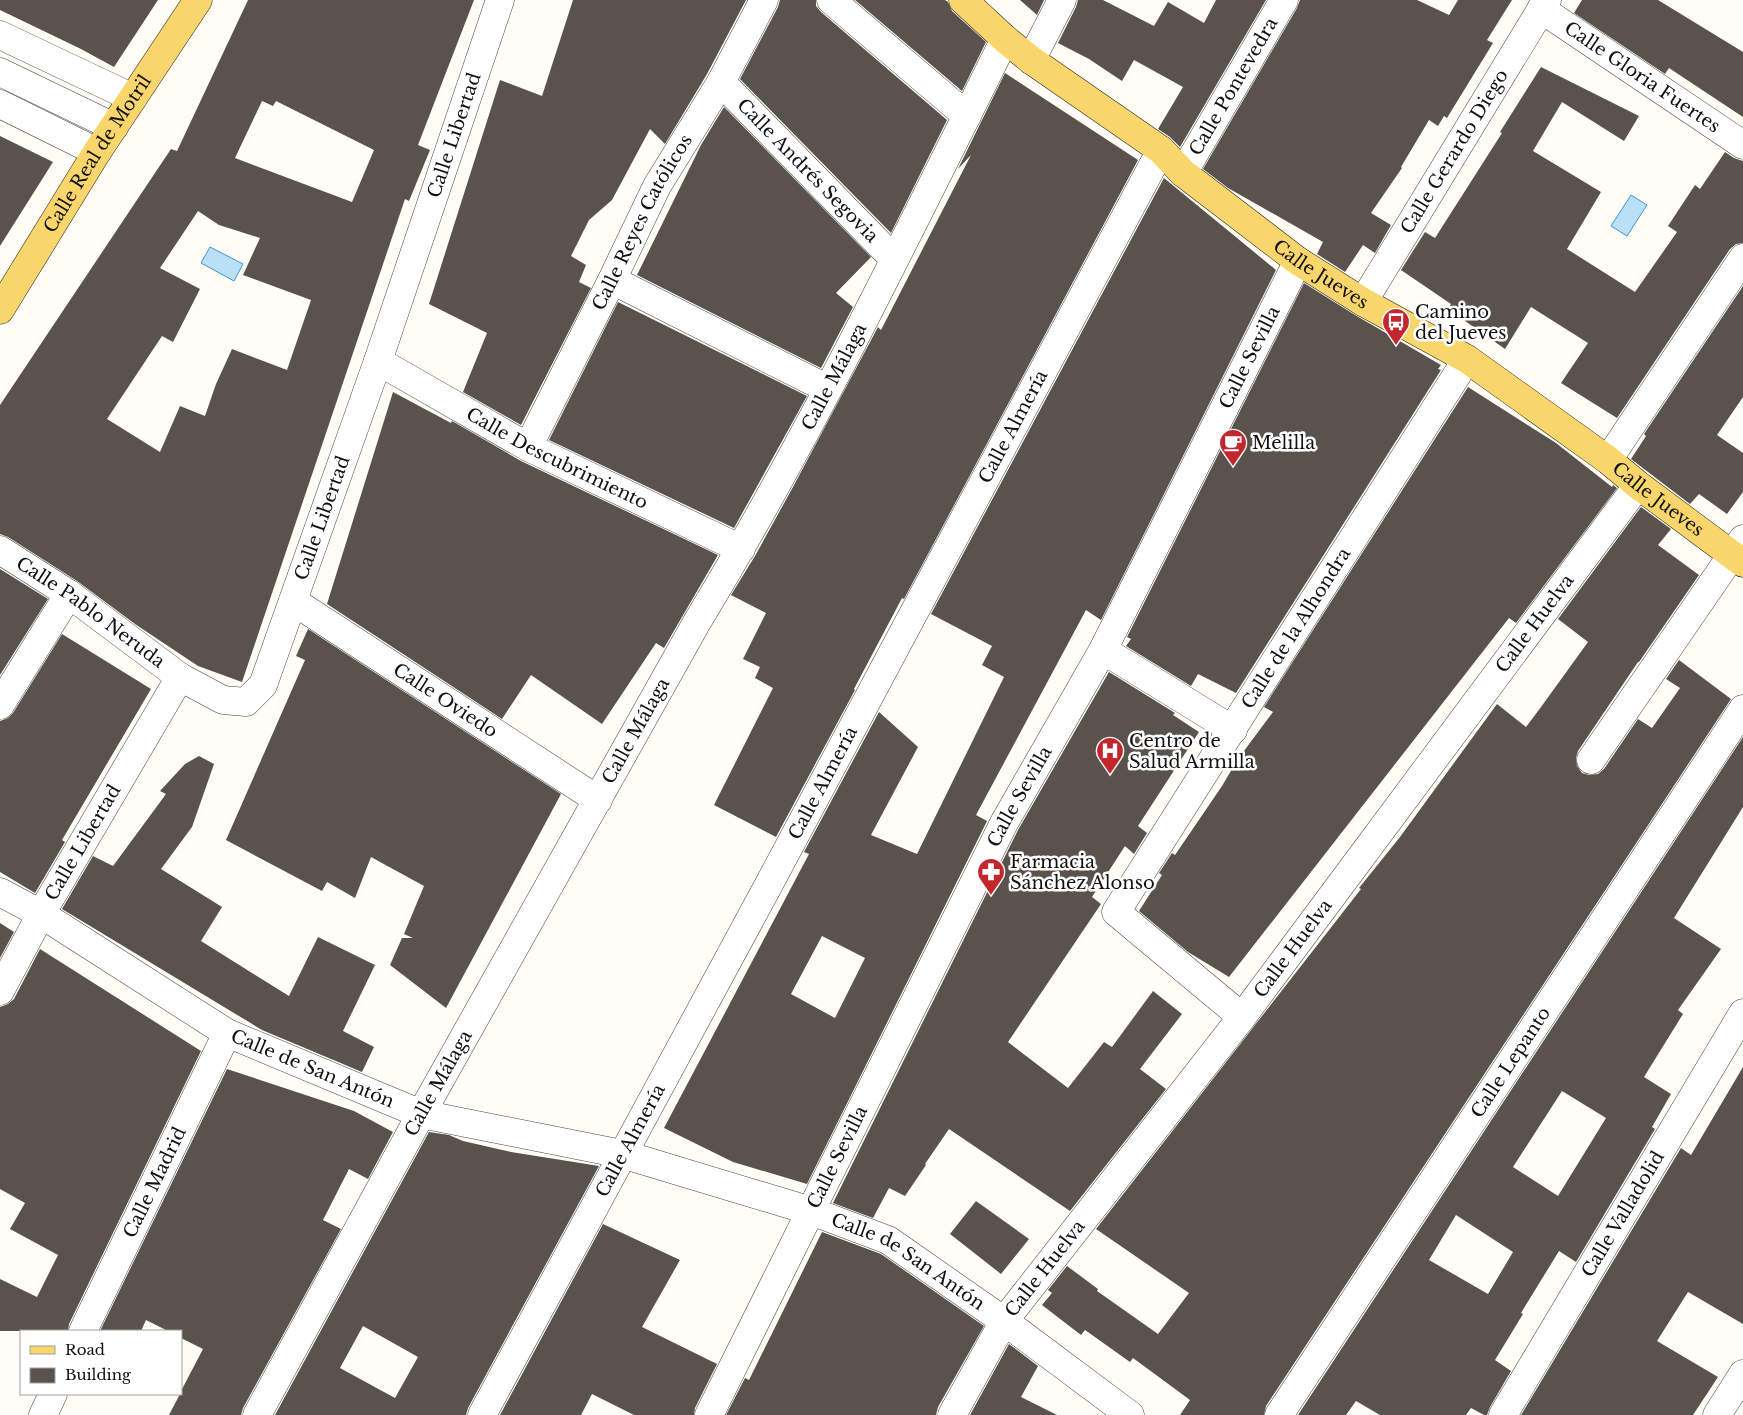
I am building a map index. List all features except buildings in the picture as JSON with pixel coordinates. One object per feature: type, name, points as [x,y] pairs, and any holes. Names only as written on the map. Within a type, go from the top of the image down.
[{"type":"main road","name":"Calle Real de Motril","points":[[0,310],[97,152],[198,0]]},
{"type":"main road","name":"Calle Jueves","points":[[963,0],[1031,60],[1161,150],[1183,173],[1298,261],[1363,302],[1467,359],[1608,460],[1638,485],[1739,552]]},
{"type":"street","name":"Calle Libertad","points":[[0,991],[42,914],[180,677],[223,700],[246,702],[264,685],[378,361],[500,0]]},
{"type":"street","name":"Calle Reyes Católicos","points":[[528,447],[657,186],[721,82],[764,0]]},
{"type":"street","points":[[831,0],[967,116]]},
{"type":"street","points":[[1031,60],[1062,0]]},
{"type":"street","name":"Calle Pontevedra","points":[[1183,173],[1284,0]]},
{"type":"street","name":"Calle Gloria Fuertes","points":[[1544,4],[1743,145]]},
{"type":"street","name":"Calle Gerardo Diego","points":[[1363,302],[1544,4]]},
{"type":"street","points":[[0,35],[133,98]]},
{"type":"street","name":"Calle Málaga","points":[[257,1415],[421,1114],[697,622],[741,549],[828,388],[1005,39]]},
{"type":"street","points":[[0,72],[114,127]]},
{"type":"street","name":"Calle Andrés Segovia","points":[[721,82],[894,259]]},
{"type":"street","points":[[0,104],[97,152]]},
{"type":"street","name":"Calle Almería","points":[[482,1415],[768,886],[1161,150]]},
{"type":"street","points":[[1608,460],[1743,258]]},
{"type":"street","name":"Calle Sevilla","points":[[709,1415],[1004,823],[1103,650],[1298,261]]},
{"type":"street","points":[[612,280],[828,388]]},
{"type":"street","name":"Calle de la Alhondra","points":[[1242,1017],[1116,912],[1467,359]]},
{"type":"street","name":"Calle Descubrimiento","points":[[378,361],[528,447],[741,549]]},
{"type":"street","name":"Calle Huelva","points":[[952,1415],[1004,1321],[1242,1017],[1638,485]]},
{"type":"street","name":"Calle Pablo Neruda","points":[[0,550],[69,594],[180,677]]},
{"type":"street","points":[[1591,760],[1739,552]]},
{"type":"street","points":[[0,704],[69,594]]},
{"type":"street","name":"Calle Oviedo","points":[[293,601],[598,800]]},
{"type":"street","points":[[1103,650],[1233,730]]},
{"type":"street","name":"Calle Lepanto","points":[[1279,1415],[1743,709]]},
{"type":"street","name":"Calle de San Antón","points":[[0,892],[42,914],[227,1033],[421,1114],[622,1154],[810,1211],[888,1240],[1004,1321],[1130,1415]]},
{"type":"street","name":"Calle Valladolid","points":[[1503,1415],[1743,1012]]},
{"type":"street","name":"Calle Madrid","points":[[83,1330],[227,1033]]},
{"type":"street","points":[[1717,1415],[1743,1374]]},
{"type":"street","points":[[43,1415],[53,1395]]},
{"type":"water","points":[[1631,195],[1647,205],[1627,236],[1611,226]]},
{"type":"water","points":[[210,247],[243,264],[234,281],[201,263]]},
{"type":"place","name":"Camino del Jueves","points":[[1396,346]]},
{"type":"place","name":"Melilla","points":[[1233,467]]},
{"type":"place","name":"Centro de Salud Armilla","points":[[1110,775]]},
{"type":"place","name":"Farmacia Sánchez Alonso","points":[[991,896]]}]
